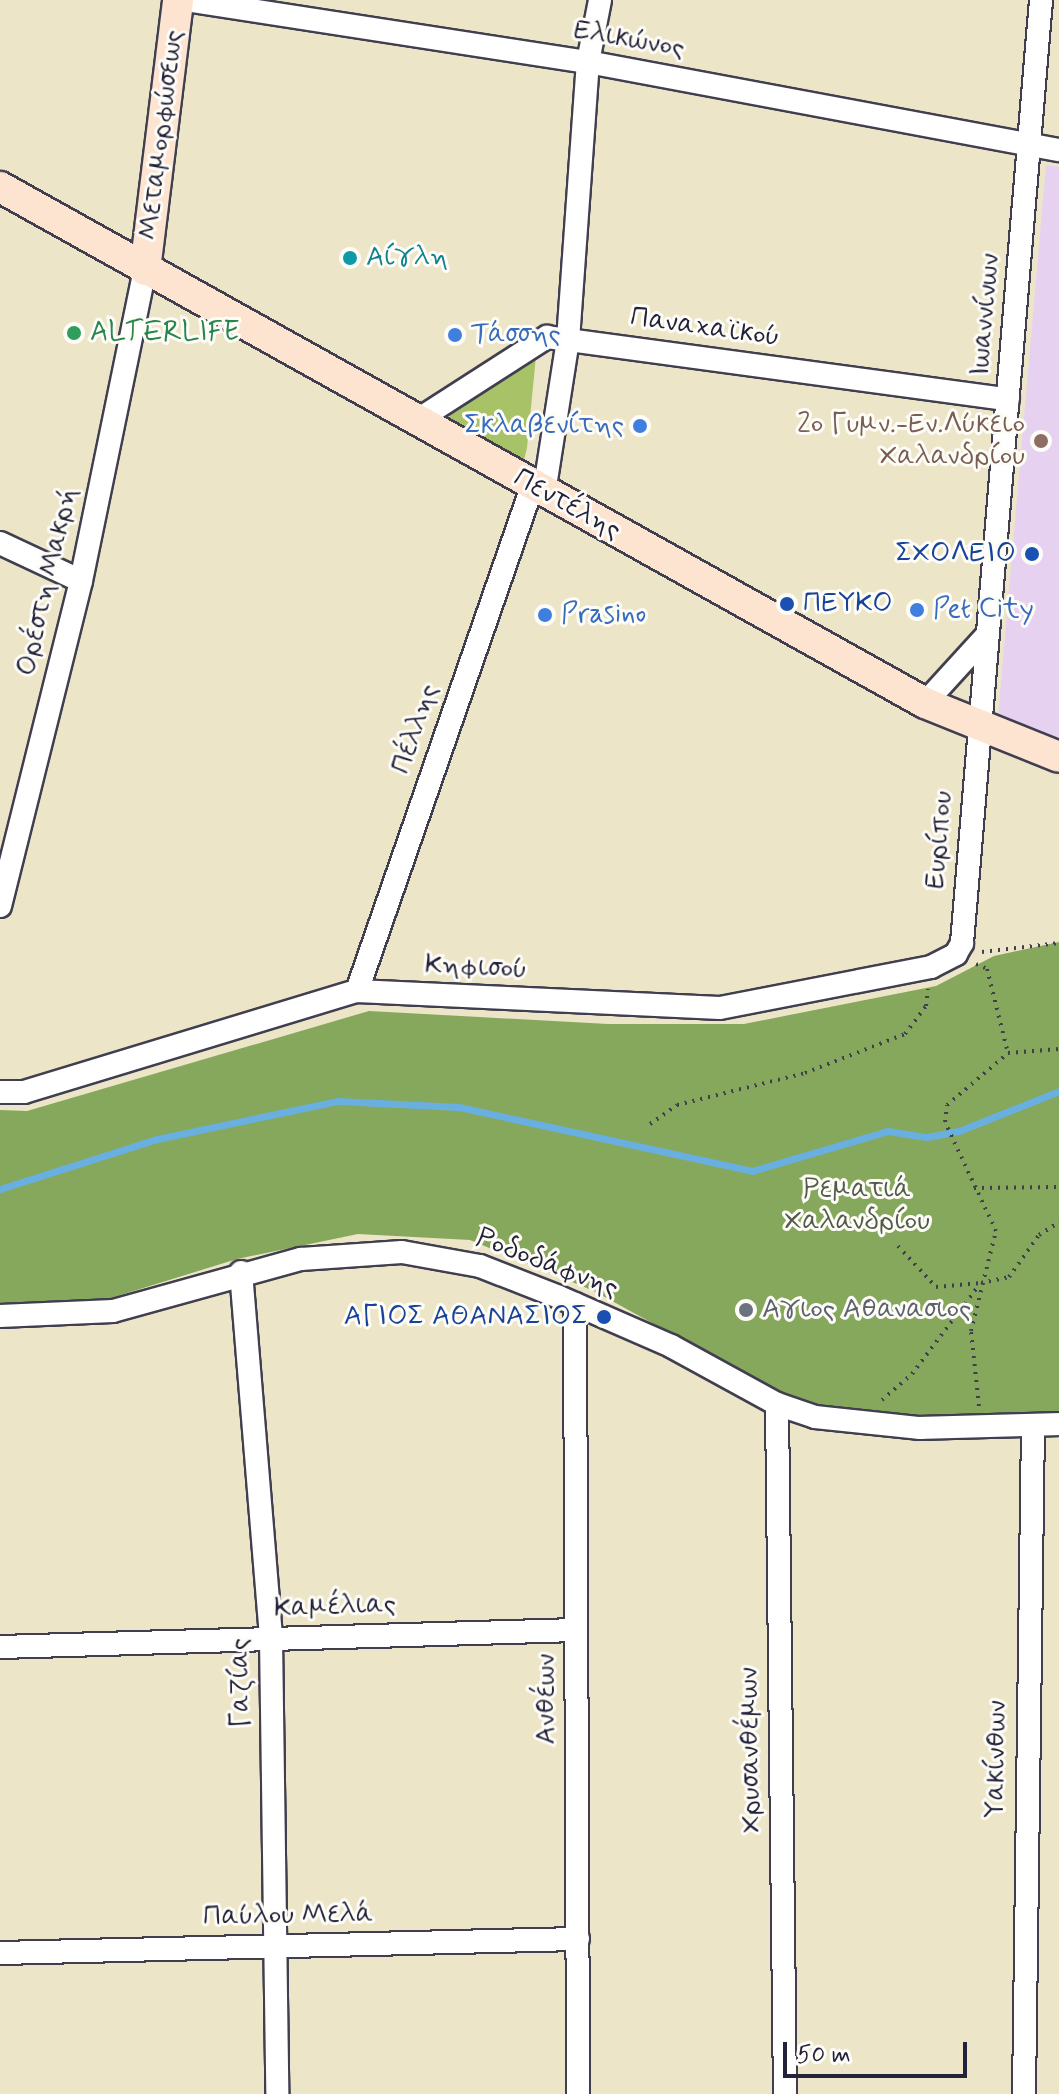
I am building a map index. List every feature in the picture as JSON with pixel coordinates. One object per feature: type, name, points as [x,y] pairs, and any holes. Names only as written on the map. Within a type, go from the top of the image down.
[{"type":"main road","name":"Μεταμορφώσεως","points":[[145,270],[178,0]]},
{"type":"main road","name":"Πεντέλης","points":[[0,187],[538,490],[925,703],[979,729],[1059,757]]},
{"type":"street","name":"Ελικώνος","points":[[186,0],[588,62],[1059,150]]},
{"type":"street","name":"Πέλλης","points":[[357,991],[538,490],[568,340],[588,62],[600,0]]},
{"type":"street","name":"Ιωαννίνων","points":[[979,729],[1032,146],[1041,0]]},
{"type":"street","name":"Ορέστη Μακρή","points":[[0,906],[81,581],[145,270]]},
{"type":"street","name":"Παναχαϊκού","points":[[416,421],[538,340],[568,340],[1008,399]]},
{"type":"street","points":[[0,543],[81,581]]},
{"type":"street","points":[[925,703],[987,635]]},
{"type":"street","name":"Ευρίπου","points":[[956,954],[962,943],[979,729]]},
{"type":"street","name":"Κηφισού","points":[[0,1092],[24,1092],[357,991],[720,1008],[931,967],[956,954]]},
{"type":"street","name":"Ροδοδάφνης","points":[[0,1316],[113,1311],[241,1272],[301,1259],[402,1252],[480,1266],[671,1346],[777,1404],[829,1420],[868,1425],[1059,1424]]},
{"type":"street","name":"Γαζίας","points":[[241,1272],[271,1638],[277,2094]]},
{"type":"street","name":"Ανθέων","points":[[575,1304],[578,2094]]},
{"type":"street","name":"Χρυσανθέμων","points":[[777,1404],[785,2094]]},
{"type":"street","name":"Υακίνθων","points":[[1024,2094],[1033,1426]]},
{"type":"street","name":"Καμέλιας","points":[[0,1647],[576,1630]]},
{"type":"street","name":"Παύλου Μελά","points":[[0,1953],[578,1939]]},
{"type":"path","points":[[956,954],[1059,943]]},
{"type":"path","points":[[650,1124],[677,1105],[805,1073],[905,1034],[926,1006],[931,967]]},
{"type":"path","points":[[987,969],[1008,1053]]},
{"type":"path","points":[[979,1412],[971,1331],[996,1231],[945,1122],[947,1105],[1008,1053],[1059,1049]]},
{"type":"path","points":[[974,1188],[1059,1187]]},
{"type":"path","points":[[898,1246],[936,1287],[981,1283],[1009,1277],[1039,1235],[1059,1222]]},
{"type":"path","points":[[868,1425],[883,1398],[912,1374],[981,1283]]},
{"type":"shaded area","name":"2ο Γυμν.-Εν.Λύκειο Χαλανδρίου","points":[[1046,165],[1059,167],[1059,740],[998,716]]},
{"type":"green space","points":[[536,356],[523,464],[449,421],[450,414]]},
{"type":"green space","name":"Ρεματιά Χαλανδρίου","points":[[1059,942],[1059,1415],[865,1419],[788,1398],[594,1291],[470,1240],[358,1234],[237,1259],[69,1311],[0,1314],[0,1110],[27,1111],[369,1011],[608,1024],[744,1024],[936,986],[994,956]]},
{"type":"waterway","points":[[0,1189],[157,1139],[338,1101],[459,1107],[752,1171],[888,1131],[927,1137],[959,1131],[1059,1091]]},
{"type":"place","name":"Αίγλη","points":[[350,258]]},
{"type":"place","name":"ALTERLIFE","points":[[74,333]]},
{"type":"place","name":"Τάσσης","points":[[455,335]]},
{"type":"place","name":"Σκλαβενίτης","points":[[640,426]]},
{"type":"place","name":"2ο Γυμν.-Εν.Λύκειο Χαλανδρίου","points":[[1041,441]]},
{"type":"place","name":"ΣΧΟΛΕΙΟ","points":[[1032,554]]},
{"type":"place","name":"ΠΕΥΚΟ","points":[[787,604]]},
{"type":"place","name":"Pet City","points":[[917,610]]},
{"type":"place","name":"Prasino","points":[[545,615]]},
{"type":"place","name":"Αγιος Αθανασιος","points":[[746,1310]]},
{"type":"place","name":"ΑΓΙΟΣ ΑΘΑΝΑΣΙΟΣ","points":[[604,1317]]}]
